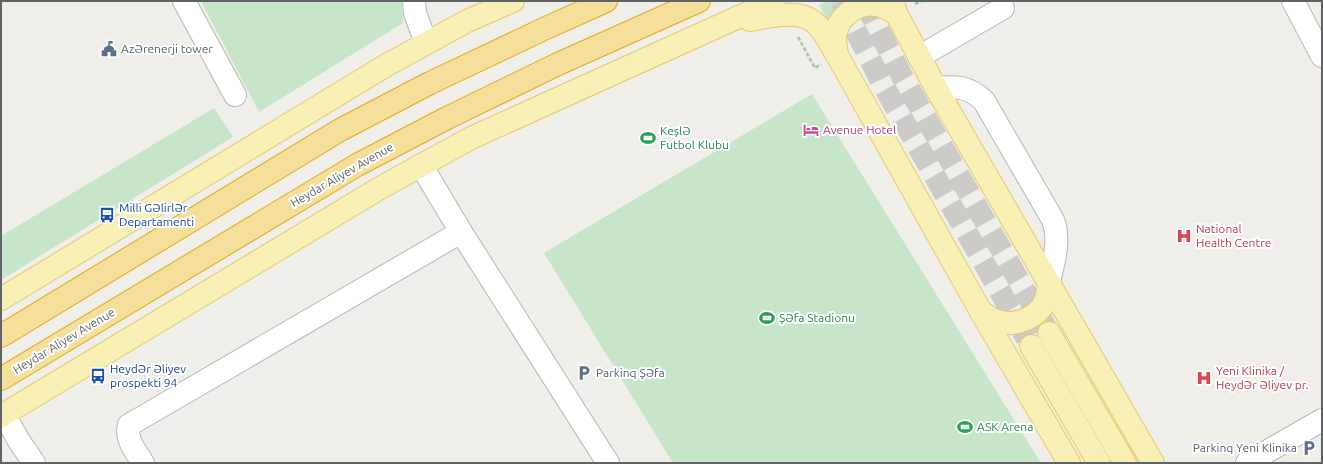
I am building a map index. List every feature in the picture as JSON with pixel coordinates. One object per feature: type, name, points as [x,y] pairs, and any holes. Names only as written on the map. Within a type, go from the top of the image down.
[{"type":"highway","points":[[1,336],[340,130],[539,31],[606,1]]},
{"type":"highway","name":"Heydar Aliyev Avenue","points":[[1,379],[357,165],[447,118],[558,64],[699,1]]},
{"type":"main road","points":[[1,299],[324,103],[426,43],[506,1]]},
{"type":"main road","points":[[467,21],[513,1]]},
{"type":"main road","points":[[3,415],[380,188],[471,138],[774,1]]},
{"type":"main road","points":[[837,55],[835,34],[838,24],[845,15],[858,7],[874,4],[884,7],[894,7],[936,88],[1153,463]]},
{"type":"main road","points":[[719,25],[789,15],[804,17],[813,21],[819,28],[837,55],[981,312],[1069,463]]},
{"type":"main road","points":[[981,312],[995,320],[1007,323],[1020,322],[1031,317],[1042,307],[1047,297],[1049,283]]},
{"type":"main road","points":[[1049,333],[1124,463]]},
{"type":"main road","points":[[1031,346],[1099,463]]},
{"type":"street","points":[[184,1],[235,95]]},
{"type":"street","points":[[414,1],[415,13],[426,43]]},
{"type":"street","points":[[1293,1],[1322,56]]},
{"type":"street","points":[[919,57],[1003,8]]},
{"type":"street","points":[[936,88],[952,86],[965,89],[978,95],[984,101],[1046,207],[1053,220],[1057,236],[1049,283]]},
{"type":"street","points":[[421,165],[461,232],[608,463]]},
{"type":"street","points":[[143,463],[130,441],[128,432],[130,425],[461,232]]},
{"type":"street","points":[[3,415],[34,463]]},
{"type":"street","points":[[1248,463],[1322,420]]},
{"type":"path","points":[[798,37],[815,68]]},
{"type":"green space","points":[[201,1],[402,1],[403,23],[259,112]]},
{"type":"green space","points":[[828,1],[848,1],[836,9],[827,20],[819,5]]},
{"type":"green space","points":[[812,94],[1041,463],[673,463],[544,253]]},
{"type":"green space","points":[[214,108],[233,137],[1,280],[1,236]]},
{"type":"tunnel","points":[[841,1],[882,83],[1031,346]]},
{"type":"tunnel","points":[[864,1],[903,78],[1049,333]]},
{"type":"place","name":"Azərenerji tower","points":[[109,49]]},
{"type":"place","name":"Avenue Hotel","points":[[811,130]]},
{"type":"place","name":"Keşlə Futbol Klubu","points":[[648,138]]},
{"type":"place","name":"Milli Gəlirlər Departamenti","points":[[107,215]]},
{"type":"place","name":"National Health Centre","points":[[1184,236]]},
{"type":"place","name":"Şəfa Stadionu","points":[[767,318]]},
{"type":"place","name":"Parkinq Şəfa","points":[[584,373]]},
{"type":"place","name":"Heydər Əliyev prospekti 94","points":[[98,376]]},
{"type":"place","name":"Yeni Klinika / Heydər Əliyev pr.","points":[[1204,378]]},
{"type":"place","name":"ASK Arena","points":[[965,427]]},
{"type":"place","name":"Parkinq Yeni Klinika","points":[[1309,448]]}]
